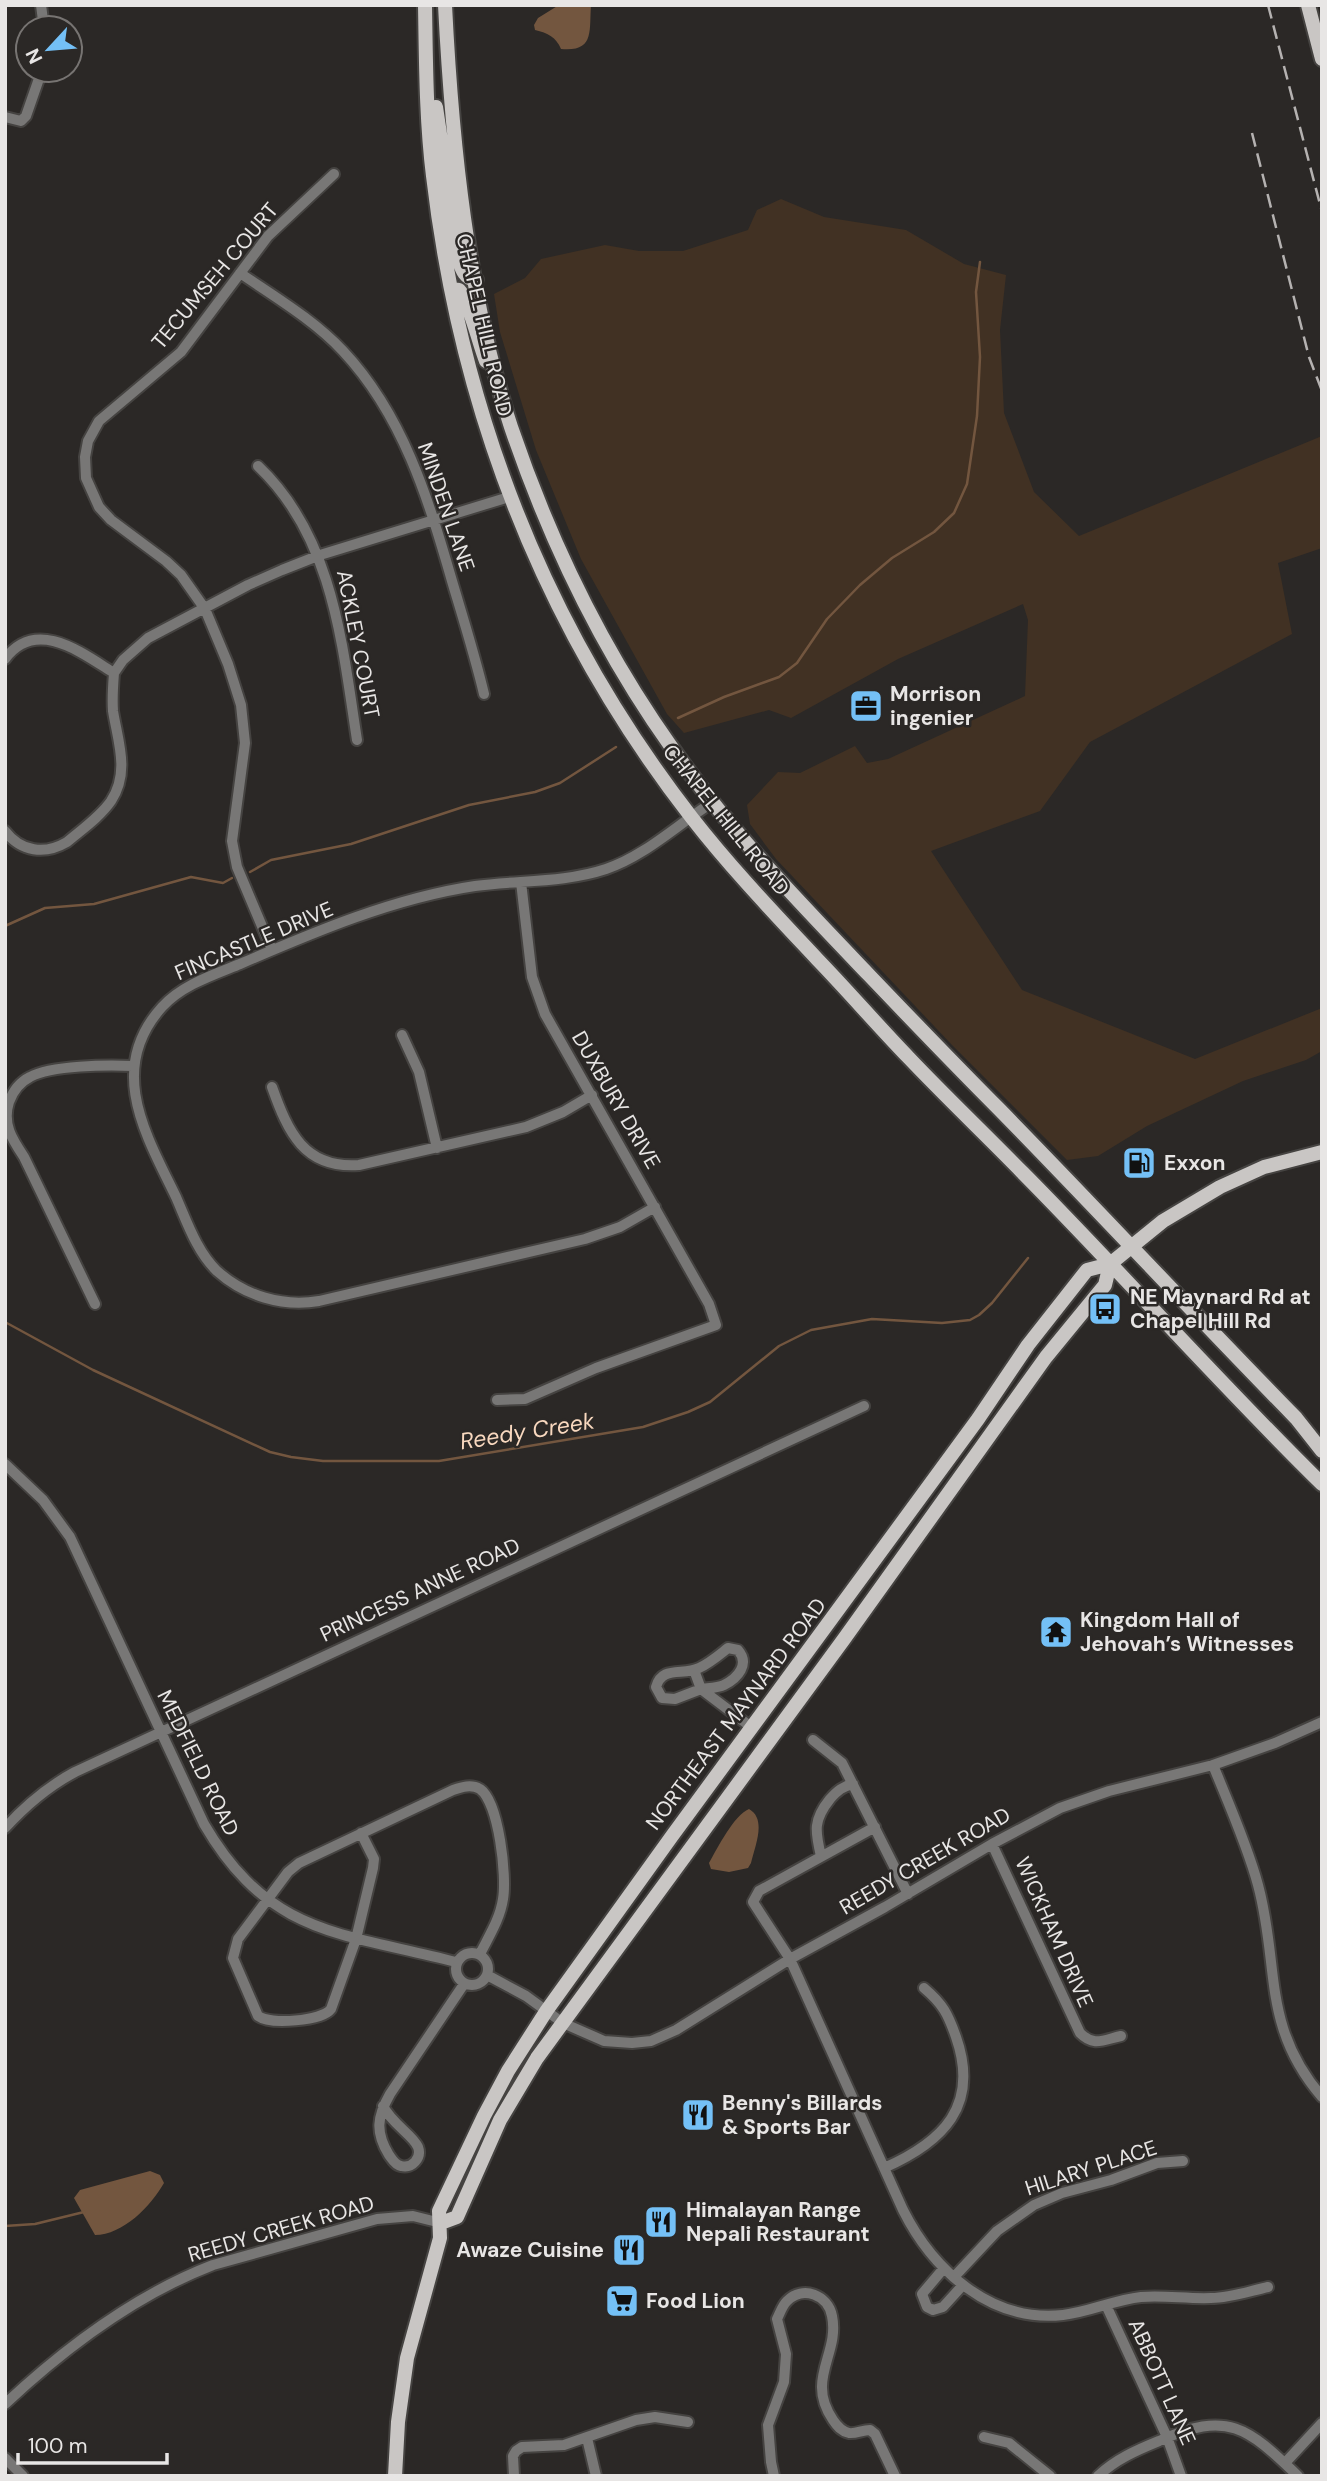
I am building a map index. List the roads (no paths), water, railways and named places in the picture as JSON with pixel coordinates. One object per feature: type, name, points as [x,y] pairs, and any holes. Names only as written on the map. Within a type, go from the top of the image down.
[{"type":"main road","name":"CHAPEL HILL ROAD","points":[[425,5],[432,171],[451,289],[471,376],[509,497],[567,624],[600,684],[691,816],[742,879],[910,1059],[1066,1216],[1322,1484]]},
{"type":"main road","name":"CHAPEL HILL ROAD","points":[[445,5],[452,130],[476,280],[511,425],[563,557],[590,611],[655,723],[713,802],[806,911],[1296,1418],[1322,1451]]},
{"type":"main road","points":[[1308,5],[1322,59]]},
{"type":"main road","points":[[426,58],[459,261],[464,274],[476,280]]},
{"type":"main road","points":[[451,289],[459,290],[465,296],[478,344],[502,394]]},
{"type":"main road","name":"NORTHEAST MAYNARD ROAD","points":[[395,2476],[398,2422],[407,2358],[440,2238],[439,2211],[508,2071],[547,2010],[1045,1323],[1087,1270],[1110,1264],[1163,1221],[1220,1187],[1264,1167],[1322,1152]]},
{"type":"main road","name":"NORTHEAST MAYNARD ROAD","points":[[441,2223],[457,2217],[500,2120],[537,2058],[844,1639],[1046,1357],[1105,1285],[1110,1264]]},
{"type":"street","points":[[5,117],[21,121],[30,110],[38,84]]},
{"type":"street","name":"TECUMSEH COURT","points":[[272,950],[234,856],[232,827],[245,743],[238,690],[205,609],[181,575],[111,520],[99,507],[86,478],[85,457],[88,441],[99,421],[181,352],[277,226],[334,174]]},
{"type":"street","name":"MINDEN LANE","points":[[240,273],[324,334],[341,349],[371,385],[404,442],[419,475],[484,694]]},
{"type":"street","name":"ACKLEY COURT","points":[[258,466],[275,482],[293,507],[320,555],[332,598],[357,740]]},
{"type":"street","points":[[5,831],[24,847],[51,849],[67,842],[110,802],[122,769],[112,694],[114,673],[122,660],[148,638],[248,585],[320,555],[509,497]]},
{"type":"street","points":[[5,659],[21,645],[47,639],[64,644],[114,673]]},
{"type":"street","name":"FINCASTLE DRIVE","points":[[655,1207],[620,1227],[585,1239],[319,1301],[279,1302],[256,1295],[235,1284],[217,1270],[199,1247],[142,1123],[135,1097],[133,1066],[139,1043],[162,1007],[177,993],[193,984],[272,950],[423,897],[474,887],[571,877],[606,869],[637,853],[713,802]]},
{"type":"street","name":"DUXBURY DRIVE","points":[[497,1400],[525,1399],[596,1368],[716,1325],[709,1304],[545,1014],[538,998],[529,958],[522,882]]},
{"type":"street","points":[[402,1035],[419,1072],[437,1148]]},
{"type":"street","points":[[95,1304],[24,1157],[12,1139],[6,1121],[7,1112],[11,1097],[19,1085],[37,1073],[112,1065],[133,1066]]},
{"type":"street","points":[[272,1087],[281,1114],[296,1140],[306,1151],[331,1164],[343,1166],[437,1148],[534,1124],[563,1112],[592,1095]]},
{"type":"street","name":"PRINCESS ANNE ROAD","points":[[5,1828],[19,1812],[52,1784],[160,1731],[864,1406]]},
{"type":"street","name":"MEDFIELD ROAD","points":[[5,1464],[43,1500],[69,1537],[204,1824],[220,1852],[238,1874],[267,1900],[301,1920],[356,1940],[456,1962]]},
{"type":"street","points":[[728,1648],[738,1650],[743,1655],[744,1666],[741,1671],[722,1686],[701,1689],[675,1699],[662,1698],[656,1687],[661,1676],[669,1672],[694,1670],[728,1648]]},
{"type":"street","points":[[694,1670],[701,1689],[751,1727]]},
{"type":"street","name":"REEDY CREEK ROAD","points":[[563,2023],[604,2041],[632,2043],[651,2040],[676,2030],[790,1959],[1038,1819],[1080,1800],[1213,1765],[1275,1743],[1322,1722]]},
{"type":"street","points":[[813,1740],[842,1763],[908,1894]]},
{"type":"street","points":[[1213,1765],[1258,1882],[1264,1907],[1276,2006],[1284,2035],[1297,2063],[1322,2097]]},
{"type":"street","points":[[821,1856],[817,1819],[836,1793],[853,1784]]},
{"type":"street","points":[[361,1833],[374,1859],[373,1868],[356,1940],[328,2014],[322,2017],[264,2021],[258,2016],[233,1958],[235,1944],[288,1872],[299,1863],[361,1833],[463,1787],[476,1787],[489,1801],[501,1845],[505,1874],[499,1916],[480,1954]]},
{"type":"street","points":[[875,1827],[759,1891],[755,1897],[755,1909],[768,1922],[790,1959],[916,2234],[944,2268],[959,2281],[999,2306],[1027,2313],[1063,2315],[1142,2297],[1212,2298],[1268,2287]]},
{"type":"street","name":"WICKHAM DRIVE","points":[[992,1844],[1080,2033],[1088,2041],[1096,2042],[1121,2036]]},
{"type":"street","points":[[464,1984],[456,1972],[456,1962],[469,1952],[480,1954],[486,1961],[487,1975]]},
{"type":"street","points":[[487,1975],[526,1996],[563,2023]]},
{"type":"street","points":[[464,1984],[475,1985],[487,1975]]},
{"type":"street","points":[[383,2106],[393,2121],[418,2145],[416,2162],[409,2166],[396,2163],[378,2130],[383,2106],[464,1984]]},
{"type":"street","points":[[884,2168],[919,2151],[940,2134],[955,2111],[963,2090],[962,2059],[953,2029],[940,2001],[924,1988]]},
{"type":"street","name":"HILARY PLACE","points":[[944,2268],[922,2294],[927,2307],[933,2310],[943,2307],[997,2231],[1034,2205],[1062,2193],[1111,2180],[1157,2163],[1183,2161]]},
{"type":"street","name":"REEDY CREEK ROAD","points":[[5,2404],[106,2322],[159,2288],[193,2273],[377,2219],[413,2216],[441,2223]]},
{"type":"street","points":[[774,2476],[768,2425],[784,2382],[786,2354],[777,2319],[789,2298],[811,2292],[831,2309],[833,2320],[821,2384],[822,2399],[827,2411],[845,2432],[870,2430],[875,2434],[895,2476]]},
{"type":"street","name":"ABBOTT LANE","points":[[1106,2305],[1167,2437],[1181,2476]]},
{"type":"street","points":[[514,2476],[513,2456],[518,2449],[527,2446],[564,2445],[636,2420],[655,2417],[688,2422]]},
{"type":"street","points":[[1284,2463],[1322,2423]]},
{"type":"street","points":[[1098,2476],[1132,2452],[1167,2437],[1198,2426],[1222,2425],[1248,2433],[1298,2476]]},
{"type":"street","points":[[985,2437],[1009,2442],[1050,2476]]},
{"type":"street","points":[[587,2438],[596,2476]]},
{"type":"street","points":[[5,2458],[23,2476]]},
{"type":"waterway","points":[[678,718],[724,697],[779,677],[797,663],[827,619],[860,585],[892,558],[934,532],[954,513],[967,484],[977,416],[980,357],[976,292],[980,262]]},
{"type":"waterway","points":[[250,872],[271,860],[351,844],[469,805],[535,792],[560,783],[616,747]]},
{"type":"waterway","points":[[5,926],[45,908],[94,904],[191,877],[223,883],[232,878]]},
{"type":"waterway","name":"Reedy Creek","points":[[5,1322],[93,1370],[270,1452],[323,1461],[439,1461],[643,1427],[688,1412],[710,1402],[779,1346],[811,1330],[872,1319],[942,1323],[970,1320],[992,1303],[1028,1258]]},
{"type":"waterway","points":[[5,2226],[35,2224],[84,2212]]},
{"type":"railway","points":[[1268,5],[1322,212]]},
{"type":"railway","points":[[1252,133],[1309,357],[1322,391]]},
{"type":"place","name":"Morrison ingenier","points":[[866,706]]},
{"type":"place","name":"Exxon","points":[[1139,1163]]},
{"type":"place","name":"NE Maynard Rd at Chapel Hill Rd","points":[[1105,1309]]},
{"type":"place","name":"Kingdom Hall of Jehovah’s Witnesses","points":[[1056,1632]]},
{"type":"place","name":"Benny's Billards & Sports Bar","points":[[698,2115]]},
{"type":"place","name":"Himalayan Range Nepali Restaurant","points":[[661,2222]]},
{"type":"place","name":"Awaze Cuisine","points":[[629,2250]]},
{"type":"place","name":"Food Lion","points":[[622,2301]]}]
